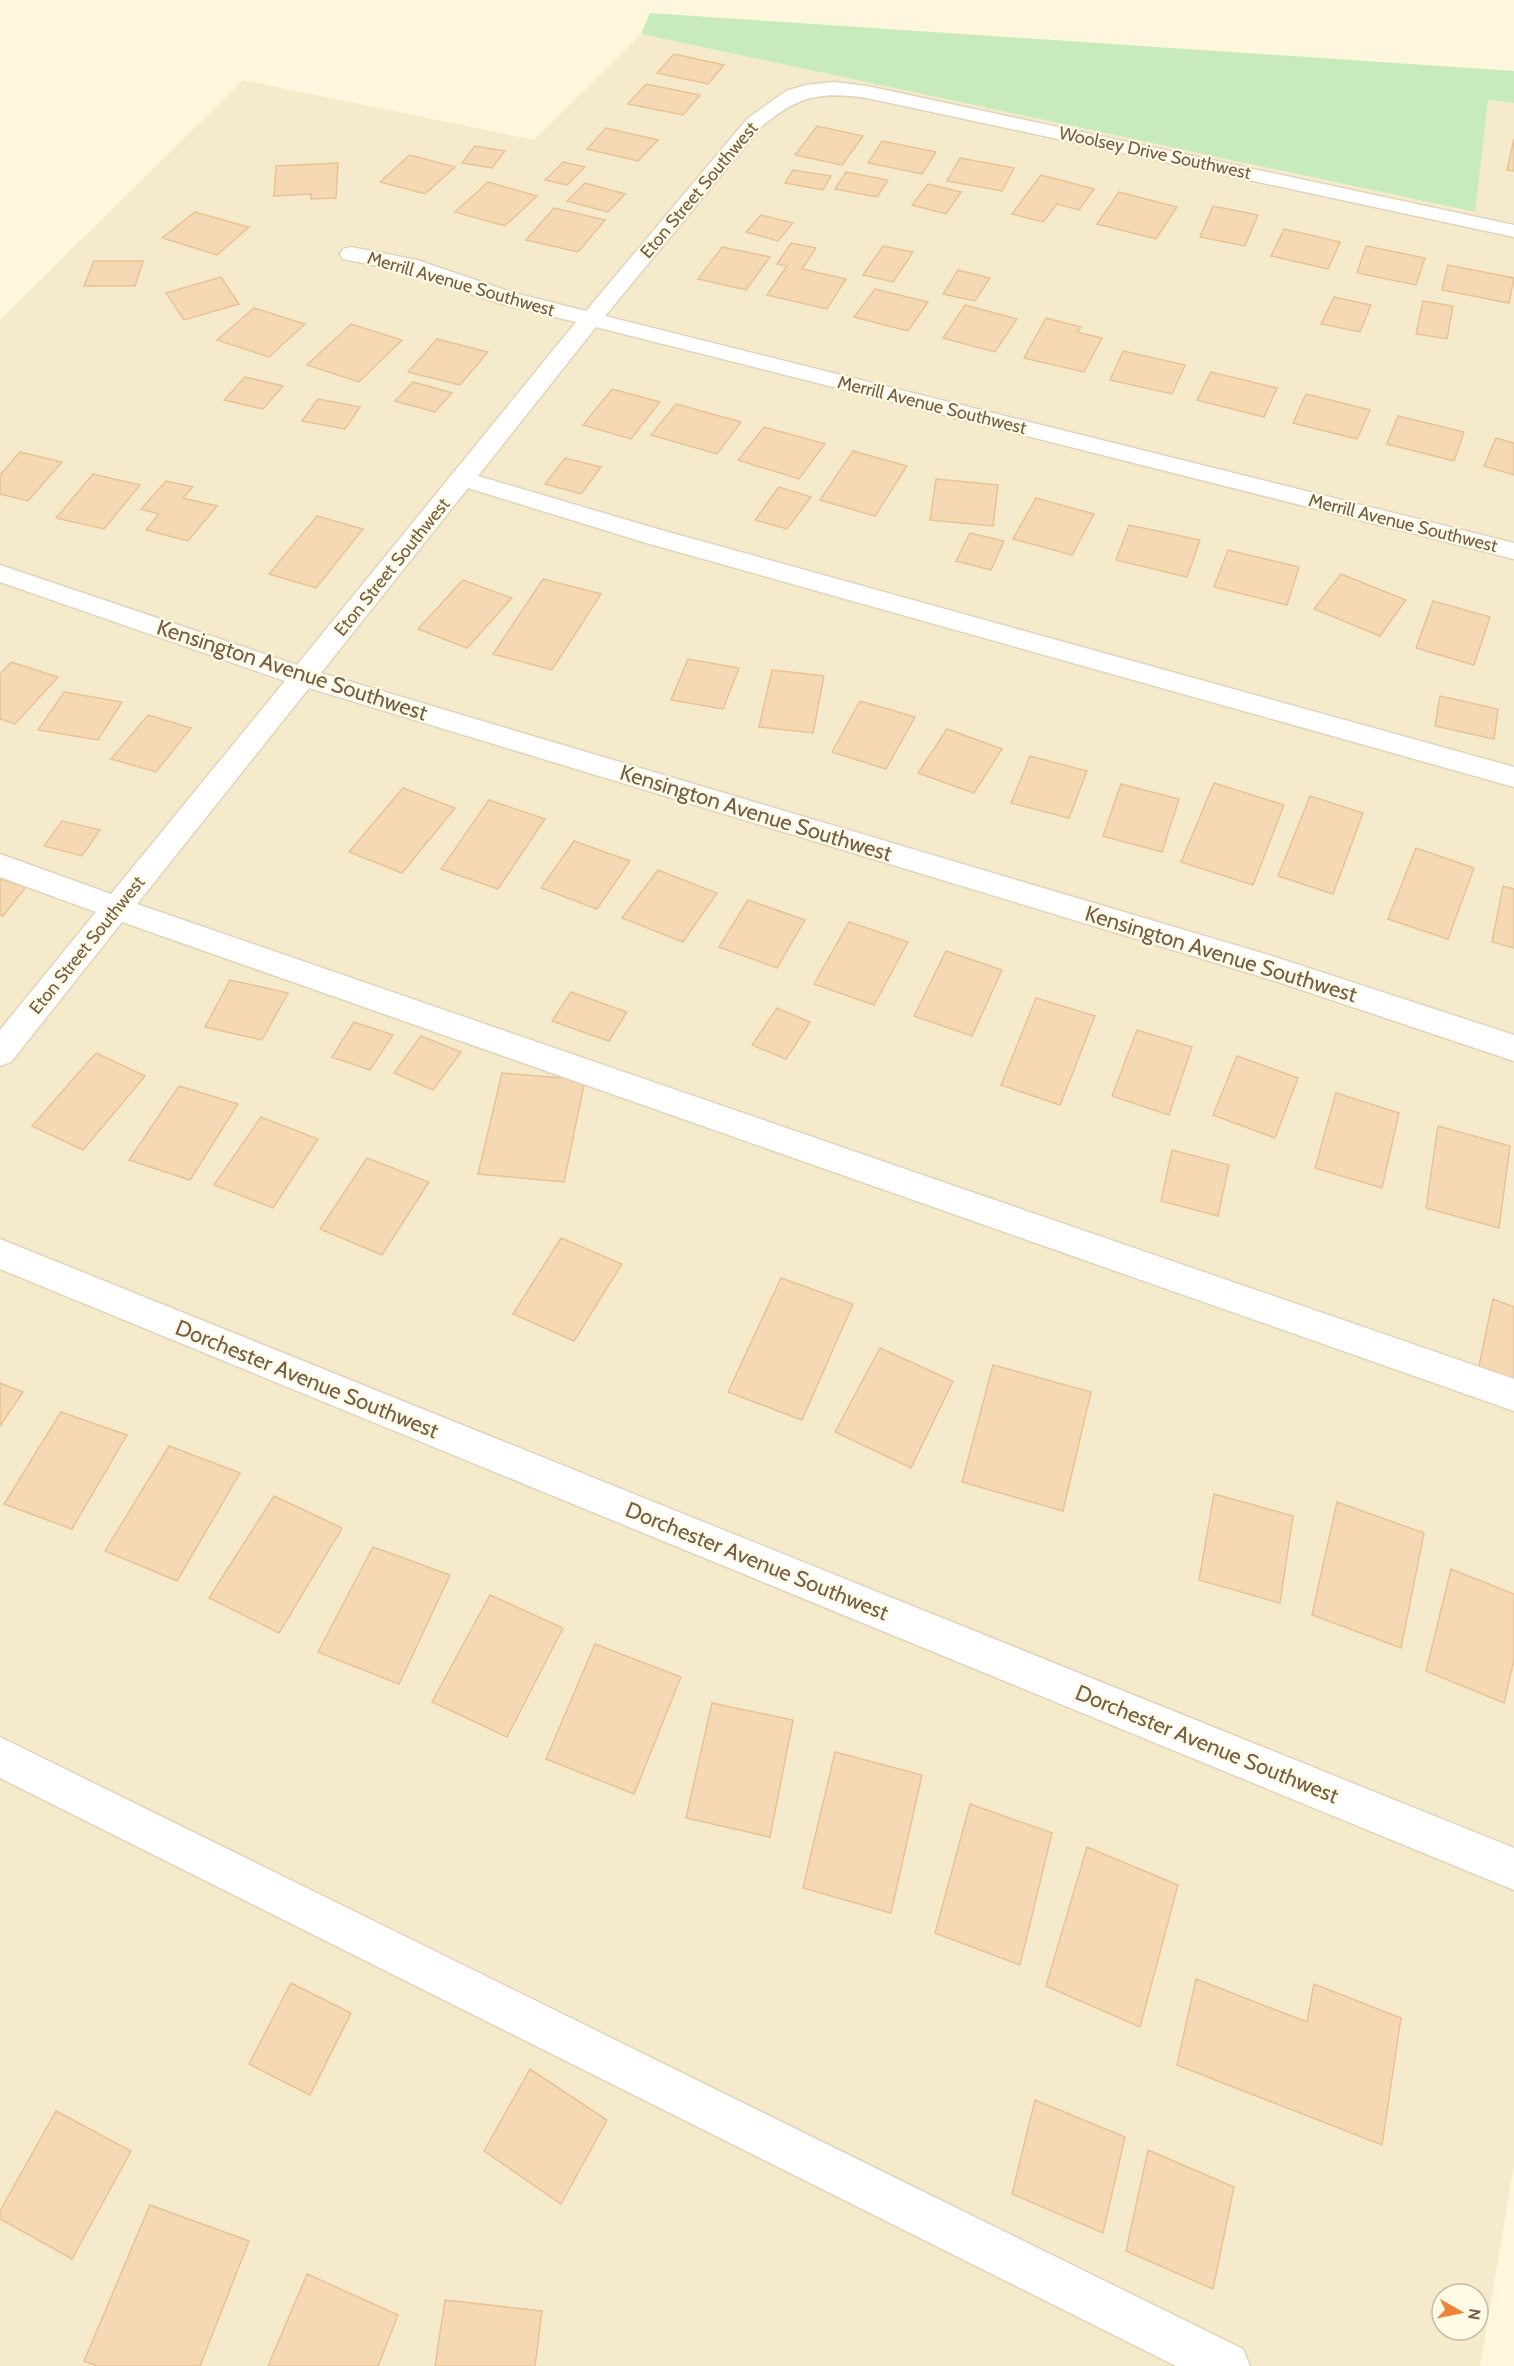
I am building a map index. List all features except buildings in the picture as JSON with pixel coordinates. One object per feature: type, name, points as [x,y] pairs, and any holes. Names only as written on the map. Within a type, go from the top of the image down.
[{"type":"street","name":"Woolsey Drive Southwest","points":[[795,93],[837,87],[867,92],[1514,231]]},
{"type":"street","name":"Eton Street Southwest","points":[[0,1053],[591,319],[754,123],[772,106],[795,93]]},
{"type":"street","name":"Merrill Avenue Southwest","points":[[351,254],[409,265],[506,298],[1514,551]]},
{"type":"street","points":[[463,479],[652,536],[1514,777]]},
{"type":"street","name":"Kensington Avenue Southwest","points":[[0,573],[303,677],[1264,966],[1514,1048]]},
{"type":"street","points":[[0,865],[117,908],[1514,1395]]},
{"type":"street","name":"Dorchester Avenue Southwest","points":[[0,1254],[1514,1869]]},
{"type":"street","points":[[0,1757],[1226,2366]]},
{"type":"shaded area","points":[[641,34],[1474,212],[1488,100],[1514,103],[1514,2166],[1490,2307],[1490,2282],[1430,2282],[1430,2342],[1484,2342],[1480,2366],[0,2366],[0,320],[243,80],[534,140]]},
{"type":"green space","points":[[650,13],[1514,71],[1514,103],[1488,100],[1475,212],[641,34]]}]
